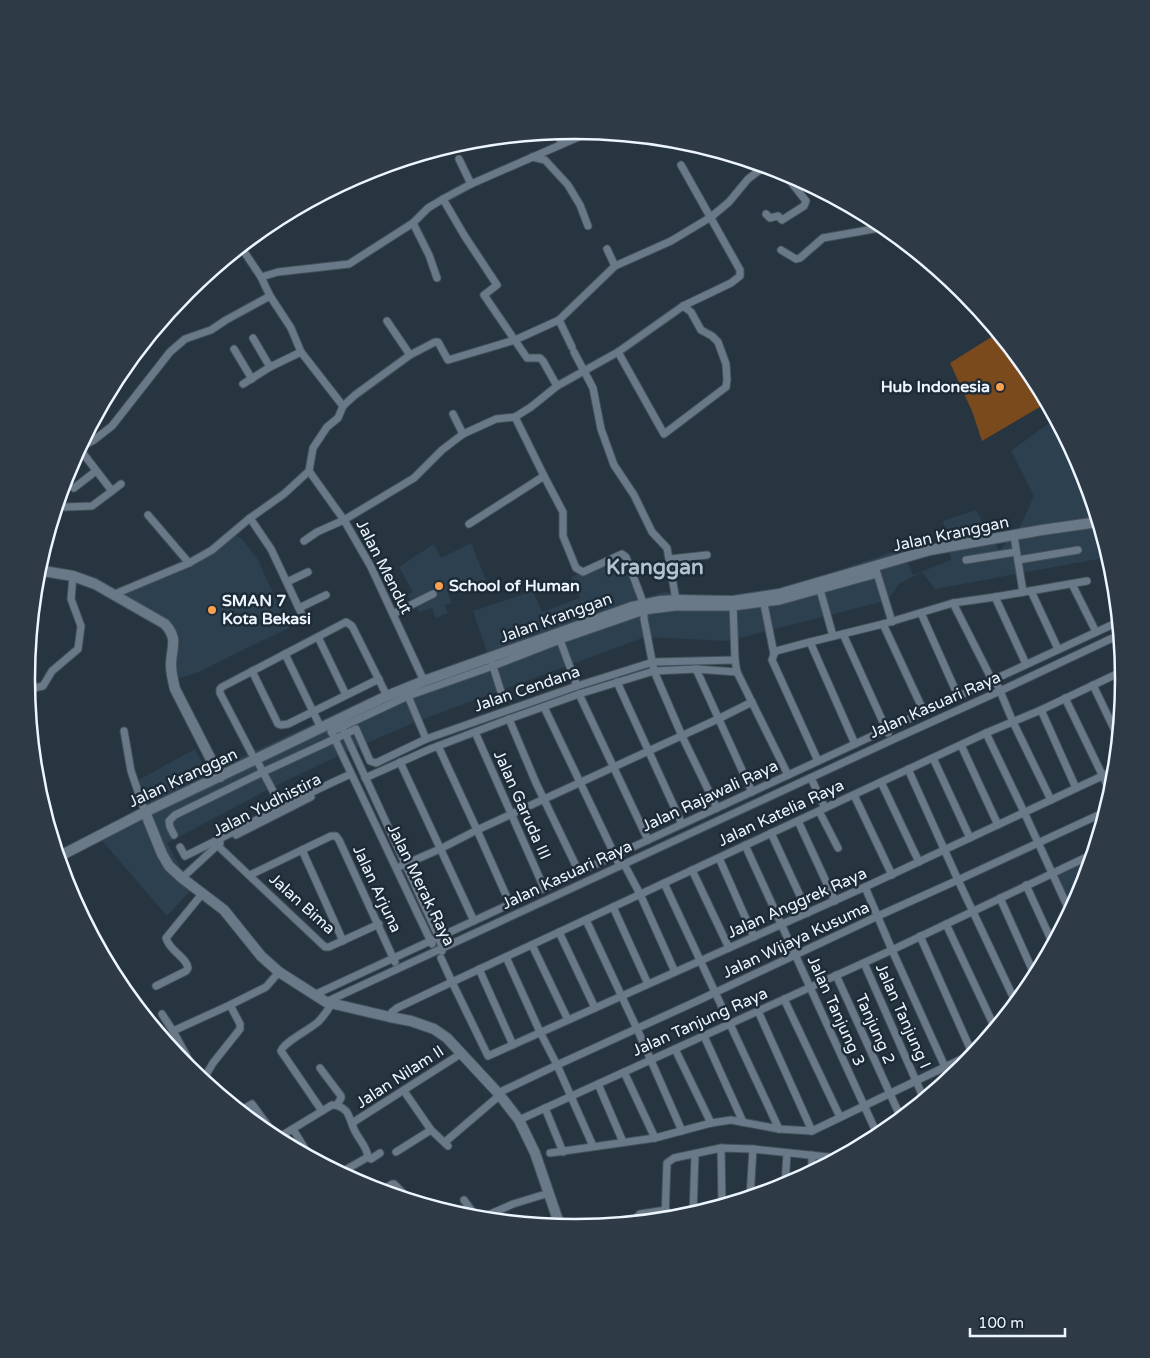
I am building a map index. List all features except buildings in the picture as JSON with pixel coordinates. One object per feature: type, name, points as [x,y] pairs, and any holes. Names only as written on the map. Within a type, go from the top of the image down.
[{"type":"main road","name":"Jalan Kranggan","points":[[64,854],[220,776],[329,731],[386,696],[424,681],[492,662],[632,607],[644,608],[676,600],[733,604],[820,586],[876,570],[930,550],[1092,523]]},
{"type":"main road","points":[[46,571],[73,576],[96,584],[165,624],[172,632],[174,643],[171,664],[175,689],[220,776]]},
{"type":"main road","points":[[145,812],[162,854],[169,866],[224,910],[261,956],[279,972],[314,995],[329,1002],[411,1021],[434,1029],[447,1038],[499,1094],[519,1120],[535,1152],[558,1218]]},
{"type":"street","points":[[560,139],[562,143]]},
{"type":"street","points":[[261,277],[278,272],[349,264],[413,223],[428,208],[443,199],[470,184],[572,139]]},
{"type":"street","points":[[532,157],[545,160],[568,185],[580,204],[588,226]]},
{"type":"street","points":[[459,159],[470,184]]},
{"type":"street","points":[[304,541],[317,532],[344,520],[414,478],[442,450],[463,434],[496,419],[515,416],[531,407],[557,386],[618,352],[683,306],[731,283],[740,276],[740,270],[681,165]]},
{"type":"street","points":[[115,594],[189,563],[212,550],[250,518],[284,494],[309,471],[313,448],[327,427],[338,418],[343,406],[410,355],[438,342],[448,360],[515,340],[558,320],[615,266],[671,241],[711,217],[729,202],[748,179],[758,171]]},
{"type":"street","points":[[766,214],[770,218],[778,216],[782,220],[804,206],[806,201],[794,185]]},
{"type":"street","points":[[443,199],[497,285],[484,295],[527,358],[540,358],[557,386]]},
{"type":"street","points":[[413,223],[429,255],[437,278]]},
{"type":"street","points":[[781,250],[796,259],[800,258],[823,238],[873,229]]},
{"type":"street","points":[[607,249],[615,266]]},
{"type":"street","points":[[244,252],[290,328],[301,352],[343,406]]},
{"type":"street","points":[[90,442],[112,426],[170,352],[185,339],[211,330],[270,296]]},
{"type":"street","points":[[618,352],[664,434],[726,387],[726,364],[718,342],[701,330],[691,312],[683,306]]},
{"type":"street","points":[[558,320],[593,388],[601,429],[614,465],[634,495],[652,532],[668,548],[676,600]]},
{"type":"street","points":[[387,321],[410,355]]},
{"type":"street","points":[[253,338],[270,368]]},
{"type":"street","points":[[234,349],[252,378]]},
{"type":"street","points":[[243,384],[301,352]]},
{"type":"street","points":[[453,414],[463,434]]},
{"type":"street","points":[[515,416],[563,512],[563,536],[576,568],[583,572],[622,554],[626,557],[644,608],[646,630],[654,670],[682,736],[717,808]]},
{"type":"street","points":[[85,454],[112,491]]},
{"type":"street","points":[[74,488],[96,471]]},
{"type":"street","name":"Jalan Mendut","points":[[309,471],[344,520],[370,567],[424,681]]},
{"type":"street","points":[[469,524],[544,476]]},
{"type":"street","points":[[65,507],[92,506],[121,484]]},
{"type":"street","points":[[148,515],[189,563]]},
{"type":"street","points":[[250,518],[271,549],[305,621]]},
{"type":"street","points":[[1014,536],[1023,592]]},
{"type":"street","points":[[1018,560],[1078,550]]},
{"type":"street","points":[[966,560],[1016,552]]},
{"type":"street","points":[[670,559],[707,555]]},
{"type":"street","points":[[876,570],[892,622]]},
{"type":"street","points":[[287,582],[308,572]]},
{"type":"street","points":[[35,688],[43,686],[52,670],[78,649],[81,626],[70,599],[73,576]]},
{"type":"street","points":[[774,654],[776,651],[892,622],[953,603],[1087,580]]},
{"type":"street","points":[[1072,584],[1096,632]]},
{"type":"street","points":[[340,723],[492,662],[560,640],[644,608],[764,604],[780,601],[820,586],[833,636]]},
{"type":"street","points":[[1031,591],[1058,649]]},
{"type":"street","points":[[393,614],[434,594]]},
{"type":"street","points":[[299,608],[326,595]]},
{"type":"street","points":[[995,597],[1026,664]]},
{"type":"street","points":[[953,603],[1000,691],[1050,800]]},
{"type":"street","points":[[733,604],[737,672],[788,775]]},
{"type":"street","points":[[764,604],[774,654],[772,660],[818,761]]},
{"type":"street","points":[[920,613],[958,696]]},
{"type":"street","points":[[281,806],[220,691],[222,687],[346,622],[350,624],[386,696]]},
{"type":"street","points":[[883,624],[924,712]]},
{"type":"street","name":"Jalan Rajawali Raya","points":[[314,995],[1112,625]]},
{"type":"street","points":[[843,634],[892,740]]},
{"type":"street","points":[[318,637],[346,695]]},
{"type":"street","name":"Jalan Kasuari Raya","points":[[329,1002],[442,947],[1000,691],[1113,637]]},
{"type":"street","points":[[560,640],[577,686]]},
{"type":"street","points":[[810,642],[855,744]]},
{"type":"street","name":"Jalan Merak Raya","points":[[285,654],[313,712],[329,731],[397,868],[435,951],[441,958]]},
{"type":"street","name":"Jalan Cendana","points":[[345,734],[356,729],[370,761],[374,763],[426,739],[577,686],[653,662],[735,660]]},
{"type":"street","points":[[492,662],[502,695]]},
{"type":"street","points":[[366,778],[474,732],[579,694],[654,670],[696,669],[737,672]]},
{"type":"street","points":[[696,669],[752,792]]},
{"type":"street","points":[[252,671],[278,724],[281,725],[288,724],[379,679]]},
{"type":"street","name":"Jalan Katelia Raya","points":[[390,1017],[397,1008],[479,969],[986,733],[1115,677]]},
{"type":"street","points":[[617,682],[682,824]]},
{"type":"street","points":[[1093,685],[1113,726]]},
{"type":"street","points":[[579,694],[648,840]]},
{"type":"street","points":[[408,696],[426,739]]},
{"type":"street","points":[[1065,698],[1105,782]]},
{"type":"street","points":[[397,868],[752,702]]},
{"type":"street","points":[[544,707],[614,856],[622,865],[640,894],[675,972]]},
{"type":"street","points":[[1041,710],[1076,788]]},
{"type":"street","points":[[509,719],[536,783],[579,872]]},
{"type":"street","name":"Jalan Merak Raya","points":[[340,723],[442,947],[441,958]]},
{"type":"street","points":[[124,731],[131,771],[145,812]]},
{"type":"street","points":[[174,835],[169,824],[175,816],[263,772],[329,731],[345,734]]},
{"type":"street","name":"Jalan Garuda III","points":[[474,732],[544,888]]},
{"type":"street","points":[[986,733],[1066,903]]},
{"type":"street","points":[[960,745],[998,825]]},
{"type":"street","points":[[438,746],[510,904]]},
{"type":"street","points":[[933,758],[970,838]]},
{"type":"street","points":[[400,762],[474,921]]},
{"type":"street","points":[[908,769],[1012,995]]},
{"type":"street","points":[[180,846],[185,856],[281,806],[351,774]]},
{"type":"street","name":"Jalan Anggrek Raya","points":[[452,982],[488,1056],[835,901],[1106,774]]},
{"type":"street","points":[[811,778],[838,848]]},
{"type":"street","name":"Jalan Yudhistira","points":[[182,878],[217,845],[345,780]]},
{"type":"street","points":[[880,782],[919,862]]},
{"type":"street","points":[[854,795],[892,875]]},
{"type":"street","name":"Jalan Wijaya Kusuma","points":[[431,1130],[447,1144],[499,1094],[557,1065],[1098,815]]},
{"type":"street","points":[[798,821],[835,901]]},
{"type":"street","points":[[771,833],[808,913]]},
{"type":"street","name":"Jalan Arjuna","points":[[250,875],[332,836],[336,836],[398,969]]},
{"type":"street","name":"Jalan Bima","points":[[217,845],[322,945],[327,947],[378,924]]},
{"type":"street","name":"Jalan Tanjung 3","points":[[745,845],[874,1128]]},
{"type":"street","points":[[302,850],[343,940]]},
{"type":"street","points":[[719,858],[754,937]]},
{"type":"street","name":"Jalan Tanjung Raya","points":[[519,1120],[864,963],[1084,858]]},
{"type":"street","points":[[692,870],[729,948]]},
{"type":"street","points":[[664,883],[779,1129]]},
{"type":"street","points":[[1026,886],[1049,936]]},
{"type":"street","points":[[865,887],[946,1071]]},
{"type":"street","points":[[156,986],[186,971],[188,968],[188,964],[168,945],[166,938],[202,894]]},
{"type":"street","points":[[1000,898],[1031,968]]},
{"type":"street","points":[[613,907],[648,984]]},
{"type":"street","points":[[586,920],[637,1028],[682,1131]]},
{"type":"street","points":[[946,924],[992,1022]]},
{"type":"street","points":[[559,932],[595,1008]]},
{"type":"street","points":[[920,936],[970,1047]]},
{"type":"street","points":[[532,945],[568,1020]]},
{"type":"street","points":[[506,957],[593,1146]]},
{"type":"street","points":[[441,958],[452,982]]},
{"type":"street","name":"Jalan Tanjung I","points":[[864,963],[921,1093]]},
{"type":"street","points":[[479,969],[513,1045]]},
{"type":"street","points":[[173,1031],[266,987],[279,972]]},
{"type":"street","name":"Tanjung 2","points":[[836,975],[898,1112]]},
{"type":"street","points":[[784,999],[840,1117]]},
{"type":"street","points":[[322,1111],[281,1051],[283,1046],[317,1023],[324,1016],[329,1002]]},
{"type":"street","points":[[207,1074],[240,1029],[240,1024],[230,1005]]},
{"type":"street","points":[[758,1011],[812,1131]]},
{"type":"street","points":[[162,1014],[184,1051]]},
{"type":"street","points":[[704,1036],[743,1122]]},
{"type":"street","points":[[675,1049],[711,1123]]},
{"type":"street","name":"Jalan Nilam II","points":[[352,1123],[462,1053]]},
{"type":"street","points":[[550,1153],[655,1138],[711,1123],[731,1120],[779,1129],[812,1131],[957,1061]]},
{"type":"street","points":[[320,1068],[341,1096],[337,1105]]},
{"type":"street","points":[[624,1072],[655,1138]]},
{"type":"street","points":[[598,1084],[622,1142]]},
{"type":"street","points":[[396,1152],[431,1130],[404,1091]]},
{"type":"street","points":[[246,1107],[252,1104],[264,1120]]},
{"type":"street","points":[[284,1134],[332,1105],[337,1105],[346,1111],[368,1157]]},
{"type":"street","points":[[545,1108],[563,1152]]},
{"type":"street","points":[[293,1129],[303,1146]]},
{"type":"street","points":[[721,1148],[722,1199]]},
{"type":"street","points":[[639,1215],[666,1210],[668,1163],[674,1158],[721,1148],[753,1149],[826,1157]]},
{"type":"street","points":[[750,1189],[753,1149]]},
{"type":"street","points":[[348,1169],[368,1157],[372,1159],[380,1153]]},
{"type":"street","points":[[786,1176],[787,1153]]},
{"type":"street","points":[[693,1206],[695,1154]]},
{"type":"street","points":[[812,1155],[812,1164]]},
{"type":"street","points":[[389,1186],[394,1184],[399,1189]]},
{"type":"street","points":[[493,1212],[512,1204],[549,1193]]},
{"type":"street","points":[[464,1200],[471,1209]]},
{"type":"shaded area","name":"Hub Indonesia","points":[[992,337],[1024,379],[1041,406],[982,441],[972,411],[950,363]]},
{"type":"shaded area","points":[[1050,423],[1074,472],[1097,539],[1101,558],[935,589],[922,572],[899,584],[888,600],[728,641],[645,637],[418,721],[344,753],[271,788],[167,843],[192,889],[167,916],[99,837],[148,813],[131,784],[195,749],[207,773],[402,683],[487,652],[473,611],[533,591],[542,612],[580,598],[571,577],[626,556],[641,599],[664,592],[720,597],[762,590],[771,593],[901,549],[913,575],[951,560],[943,521],[976,510],[999,551],[1020,527],[1034,496],[1011,451]]},
{"type":"shaded area","name":"SMAN 7 Kota Bekasi","points":[[234,534],[242,539],[258,560],[289,628],[199,672],[176,679],[174,636],[121,596],[124,593],[197,562],[221,547]]},
{"type":"shaded area","name":"School of Human","points":[[471,543],[486,580],[448,593],[452,603],[445,605],[448,613],[436,618],[432,608],[419,612],[416,606],[413,607],[408,595],[413,592],[399,567],[434,544],[441,558]]},
{"type":"shaded area","points":[[1082,863],[1068,899],[1056,875]]},
{"type":"place","name":"Hub Indonesia","points":[[1000,387]]},
{"type":"place","name":"School of Human","points":[[439,586]]},
{"type":"place","name":"SMAN 7 Kota Bekasi","points":[[212,610]]},
{"type":"district","name":"Kranggan","points":[[655,567]]}]
